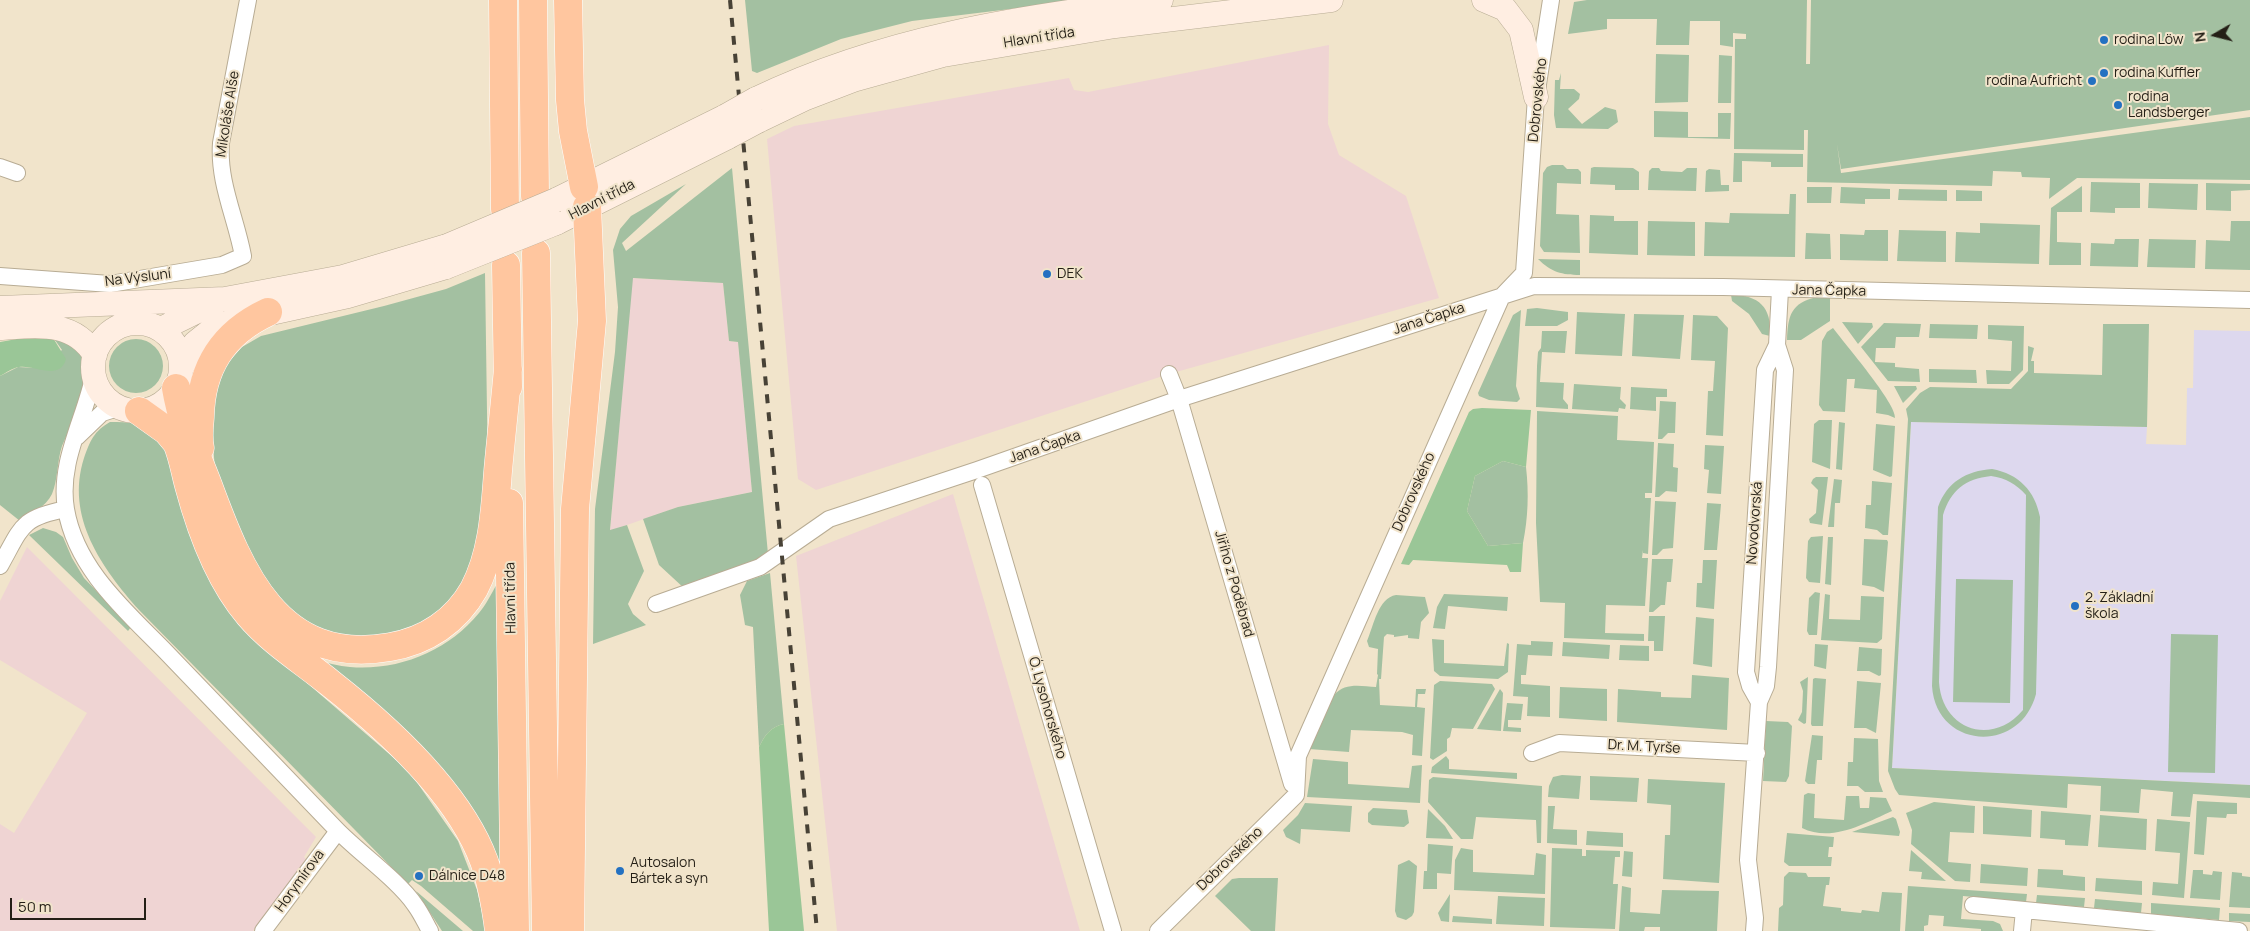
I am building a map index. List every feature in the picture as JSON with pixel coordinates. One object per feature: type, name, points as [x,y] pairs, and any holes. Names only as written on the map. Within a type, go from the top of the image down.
[{"type":"highway","points":[[503,0],[505,209]]},
{"type":"highway","points":[[533,0],[549,207]]},
{"type":"highway","points":[[568,0],[570,100],[573,131],[586,197],[592,322],[574,509],[570,931]]},
{"type":"highway","points":[[536,253],[546,931]]},
{"type":"highway","name":"Hlavní třída","points":[[506,264],[515,931]]},
{"type":"highway","points":[[206,479],[199,443],[200,401],[207,375],[218,350],[226,341],[244,325],[268,312]]},
{"type":"highway","points":[[178,379],[185,430],[223,526],[248,580],[265,604],[293,628],[320,644],[345,649],[380,649],[415,642],[442,627],[470,596],[484,566],[495,513],[508,369]]},
{"type":"highway","points":[[130,409],[167,431],[177,443],[204,533],[229,589],[249,615],[269,636],[331,683],[406,748],[462,816],[484,860],[492,889],[499,931]]},
{"type":"main road","name":"Hlavní třída","points":[[447,256],[549,207],[586,197],[727,126],[757,110],[801,77],[846,61],[941,34],[1116,5],[1161,0]]},
{"type":"main road","name":"Hlavní třída","points":[[757,110],[806,98],[853,80],[944,55],[1115,26],[1331,0]]},
{"type":"main road","points":[[1484,0],[1505,9],[1521,30],[1536,96]]},
{"type":"main road","points":[[0,308],[225,298],[447,256]]},
{"type":"main road","points":[[0,328],[44,325],[62,328],[79,336],[95,364],[104,394],[130,409],[161,404],[178,379],[195,343],[210,331],[230,322],[268,312],[348,296],[447,256]]},
{"type":"main road","points":[[160,330],[225,298]]},
{"type":"main road","points":[[24,307],[78,315],[124,325],[142,324],[160,330],[176,346],[178,379]]},
{"type":"main road","points":[[95,364],[106,337],[124,325]]},
{"type":"street","name":"Mikoláše Alše","points":[[243,256],[239,232],[225,190],[220,161],[221,143],[248,0]]},
{"type":"street","name":"Dobrovského","points":[[1158,931],[1296,795],[1298,756],[1499,301],[1524,273],[1536,96],[1551,0]]},
{"type":"street","points":[[0,167],[17,173]]},
{"type":"street","name":"Na Výsluní","points":[[0,276],[110,284],[222,265],[243,256]]},
{"type":"street","name":"Jana Čapka","points":[[656,604],[760,567],[829,519],[986,467],[1179,399],[1499,301],[1534,286],[2250,300]]},
{"type":"street","name":"Novodvorská","points":[[1754,931],[1755,918],[1748,860],[1757,753],[1759,702],[1766,686],[1768,667],[1782,426],[1785,370],[1777,345],[1780,290]]},
{"type":"street","name":"Novodvorská","points":[[1759,702],[1750,686],[1746,672],[1765,370],[1777,345]]},
{"type":"street","points":[[95,364],[90,392],[65,473],[66,509],[77,546],[92,573],[338,831],[405,893],[415,904],[430,931]]},
{"type":"street","name":"Jiřího z Poděbrad","points":[[1169,374],[1179,399],[1296,795]]},
{"type":"street","points":[[73,443],[102,414],[130,409]]},
{"type":"street","name":"Ó. Lysohorského","points":[[982,485],[1113,931]]},
{"type":"street","points":[[0,566],[23,526],[39,514],[66,509]]},
{"type":"street","name":"Dr. M. Tyrše","points":[[1532,753],[1560,743],[1757,753]]},
{"type":"street","name":"Horymírova","points":[[263,931],[338,831]]},
{"type":"street","points":[[1973,905],[2239,931]]},
{"type":"street","points":[[2022,931],[2024,910]]},
{"type":"shaded area","points":[[1329,45],[1328,124],[1339,155],[1406,196],[1439,298],[1169,374],[816,490],[798,479],[767,139],[794,126],[1069,78],[1074,90],[1088,92]]},
{"type":"shaded area","points":[[632,278],[723,283],[729,341],[738,342],[752,492],[678,507],[610,531]]},
{"type":"shaded area","name":"2. Základní škola","points":[[2194,330],[2250,331],[2250,785],[1892,768],[1911,422],[2147,427],[2146,444],[2186,445],[2187,388],[2193,388]]},
{"type":"shaded area","points":[[953,494],[1080,931],[837,931],[796,556]]},
{"type":"shaded area","points":[[27,547],[316,837],[304,857],[306,859],[253,931],[0,931],[0,824],[14,833],[87,713],[0,660],[0,601]]},
{"type":"green space","points":[[745,0],[1084,0],[912,21],[841,39],[757,73],[752,71]]},
{"type":"green space","points":[[1587,0],[1807,0],[1806,64],[1810,64],[1811,0],[2250,0],[2250,110],[1841,169],[1837,144],[1841,173],[2250,117],[2250,180],[2077,178],[2049,199],[2050,178],[2022,177],[2021,172],[1993,171],[1992,186],[1807,182],[1808,130],[1804,130],[1804,150],[1734,149],[1735,39],[1746,39],[1746,34],[1733,33],[1733,47],[1720,45],[1720,21],[1690,21],[1689,45],[1656,45],[1657,19],[1607,19],[1607,29],[1568,34],[1574,2]]},
{"type":"green space","points":[[1656,54],[1689,55],[1688,102],[1655,103]]},
{"type":"green space","points":[[1719,55],[1732,56],[1731,103],[1718,103]]},
{"type":"green space","points":[[1561,73],[1560,89],[1574,89],[1580,94],[1579,99],[1568,109],[1582,124],[1605,107],[1616,110],[1618,122],[1608,129],[1556,128],[1554,115],[1555,80],[1559,80]]},
{"type":"green space","points":[[1654,111],[1688,112],[1688,137],[1718,137],[1718,113],[1731,113],[1730,139],[1654,137]]},
{"type":"green space","points":[[1734,153],[1803,154],[1803,167],[1771,167],[1771,162],[1742,161],[1742,182],[1733,182]]},
{"type":"green space","points":[[1563,165],[1567,169],[1578,169],[1581,172],[1581,184],[1557,183],[1556,214],[1579,215],[1580,253],[1544,252],[1540,246],[1543,173],[1547,167]]},
{"type":"green space","points":[[732,168],[768,554],[758,564],[685,589],[659,565],[643,519],[678,507],[752,492],[738,342],[729,341],[723,283],[633,278],[610,530],[627,525],[644,571],[628,604],[633,614],[646,625],[593,644],[595,509],[615,352],[618,307],[613,250],[620,229],[631,216],[686,184],[622,243],[626,251]]},
{"type":"green space","points":[[1591,168],[1633,168],[1639,172],[1639,190],[1615,190],[1615,185],[1590,184]]},
{"type":"green space","points":[[1652,168],[1659,168],[1661,171],[1682,172],[1687,168],[1697,168],[1696,191],[1648,190],[1649,171]]},
{"type":"green space","points":[[1709,169],[1720,170],[1721,185],[1729,185],[1729,191],[1705,192],[1706,171]]},
{"type":"green space","points":[[2091,182],[2140,183],[2140,208],[2115,208],[2115,213],[2090,212]]},
{"type":"green space","points":[[2149,183],[2198,184],[2197,210],[2148,208]]},
{"type":"green space","points":[[2206,183],[2250,184],[2250,190],[2231,191],[2231,211],[2206,210]]},
{"type":"green space","points":[[2082,186],[2082,212],[2057,212],[2057,242],[2081,243],[2081,265],[2049,265],[2051,208]]},
{"type":"green space","points":[[1807,187],[1832,187],[1831,203],[1807,203]]},
{"type":"green space","points":[[1841,187],[1890,189],[1890,199],[1865,199],[1865,204],[1840,203]]},
{"type":"green space","points":[[1899,189],[1947,190],[1947,201],[1898,200]]},
{"type":"green space","points":[[1956,190],[1982,191],[1982,201],[1956,201]]},
{"type":"green space","points":[[1790,194],[1796,194],[1795,257],[1704,256],[1705,222],[1729,223],[1730,213],[1789,214]]},
{"type":"green space","points":[[1590,215],[1614,216],[1614,221],[1638,221],[1638,255],[1589,253]]},
{"type":"green space","points":[[1648,221],[1695,222],[1695,256],[1647,255]]},
{"type":"green space","points":[[2231,221],[2250,221],[2250,270],[2205,269],[2206,240],[2230,241]]},
{"type":"green space","points":[[1980,223],[2040,225],[2039,264],[1955,262],[1956,232],[1980,233]]},
{"type":"green space","points":[[1865,230],[1888,230],[1888,261],[1840,260],[1840,234],[1864,235]]},
{"type":"green space","points":[[1899,230],[1946,231],[1946,262],[1897,261]]},
{"type":"green space","points":[[1806,233],[1830,234],[1831,259],[1805,259]]},
{"type":"green space","points":[[2115,239],[2139,239],[2138,267],[2090,266],[2091,243],[2114,244]]},
{"type":"green space","points":[[2149,239],[2196,240],[2195,268],[2147,267]]},
{"type":"green space","points":[[1538,259],[1580,260],[1580,275],[1557,272]]},
{"type":"green space","points":[[485,273],[488,481],[474,569],[459,593],[435,616],[392,636],[352,639],[304,624],[279,603],[253,564],[215,470],[212,431],[214,391],[224,367],[242,347],[261,336],[446,289]]},
{"type":"green space","points":[[1731,295],[1749,297],[1762,305],[1769,317],[1770,336],[1762,334],[1749,314],[1732,301]]},
{"type":"green space","points":[[1817,297],[1830,297],[1830,321],[1801,340],[1787,340],[1788,324],[1793,311],[1801,303]]},
{"type":"green space","points":[[1537,308],[1568,312],[1568,320],[1557,326],[1525,326],[1527,309]]},
{"type":"green space","points":[[1521,310],[1516,386],[1520,399],[1517,402],[1489,400],[1479,396],[1478,393],[1513,315]]},
{"type":"green space","points":[[1577,312],[1625,314],[1622,356],[1575,354]]},
{"type":"green space","points":[[1634,314],[1684,315],[1680,359],[1632,356]]},
{"type":"green space","points":[[1693,315],[1717,316],[1728,328],[1723,436],[1706,435],[1708,391],[1713,391],[1715,361],[1691,360]]},
{"type":"green space","points":[[1842,322],[1872,323],[1873,327],[1858,344]]},
{"type":"green space","points":[[1884,323],[1921,324],[1919,337],[1896,337],[1895,348],[1876,348],[1875,362],[1895,363],[1895,367],[1919,369],[1920,382],[1888,381],[1861,347]]},
{"type":"green space","points":[[1930,324],[1978,325],[1977,339],[1929,338]]},
{"type":"green space","points":[[2103,324],[2149,324],[2147,427],[1911,422],[1892,768],[2250,785],[2250,798],[2193,794],[2190,817],[2171,816],[2173,792],[2141,789],[2139,813],[2100,811],[2101,786],[2068,784],[2067,808],[1899,795],[1888,771],[1908,419],[1906,409],[1920,393],[1930,387],[2011,389],[2028,371],[2028,346],[2034,348],[2031,361],[2034,361],[2034,373],[2102,375]]},
{"type":"green space","points":[[1988,325],[2024,326],[2023,370],[2009,384],[1987,384],[1986,370],[2011,371],[2012,341],[1988,339]]},
{"type":"green space","points":[[1833,328],[1888,400],[1895,418],[1876,413],[1877,390],[1854,388],[1855,379],[1847,379],[1845,412],[1823,411],[1819,405],[1822,341],[1827,332]]},
{"type":"green space","points":[[1542,331],[1567,331],[1565,353],[1542,352],[1540,382],[1564,383],[1563,399],[1568,405],[1568,409],[1536,407],[1538,352],[1541,348]]},
{"type":"green space","points":[[50,333],[71,341],[82,357],[85,367],[85,389],[81,407],[62,446],[52,494],[42,506],[20,521],[0,505],[0,376],[18,367],[37,368],[62,350]]},
{"type":"green space","points":[[50,333],[66,359],[63,366],[58,370],[52,371],[19,367],[11,369],[0,376],[0,342]]},
{"type":"green space","points":[[136,339],[146,341],[155,347],[161,356],[163,366],[161,376],[155,385],[146,391],[136,393],[126,391],[117,385],[111,376],[109,366],[111,356],[117,347],[126,341]]},
{"type":"green space","points":[[1929,369],[1976,370],[1977,383],[1929,382]]},
{"type":"green space","points":[[1574,384],[1621,387],[1620,399],[1626,405],[1625,409],[1619,408],[1618,412],[1572,409]]},
{"type":"green space","points":[[1894,386],[1916,386],[1917,389],[1903,403]]},
{"type":"green space","points":[[1631,387],[1667,389],[1667,397],[1656,397],[1656,411],[1630,409]]},
{"type":"green space","points":[[1660,401],[1676,402],[1675,433],[1668,433],[1662,439],[1658,439]]},
{"type":"green space","points":[[1473,409],[1531,410],[1526,467],[1503,461],[1475,476],[1467,511],[1488,546],[1523,543],[1521,572],[1510,572],[1507,565],[1413,560],[1409,565],[1401,564],[1469,412]]},
{"type":"green space","points":[[1537,411],[1618,416],[1617,440],[1654,442],[1652,493],[1645,493],[1645,498],[1651,498],[1648,554],[1643,553],[1643,550],[1642,558],[1648,558],[1645,606],[1606,605],[1605,633],[1644,634],[1644,641],[1564,638],[1565,603],[1540,602],[1536,523]]},
{"type":"green space","points":[[1819,420],[1832,420],[1830,469],[1812,462],[1814,424]]},
{"type":"green space","points":[[110,422],[135,424],[158,432],[270,651],[409,771],[458,841],[477,890],[486,931],[473,931],[421,886],[412,880],[408,884],[139,610],[112,577],[90,540],[83,521],[79,501],[79,480],[86,452],[96,433]]},
{"type":"green space","points":[[1839,422],[1845,423],[1842,470],[1836,469]]},
{"type":"green space","points":[[1876,424],[1895,426],[1892,476],[1890,477],[1873,470]]},
{"type":"green space","points":[[1658,443],[1674,444],[1673,467],[1678,468],[1677,492],[1666,491],[1659,497],[1655,497]]},
{"type":"green space","points":[[1705,445],[1724,446],[1721,494],[1707,493],[1709,470],[1704,469]]},
{"type":"green space","points":[[1503,461],[1526,467],[1528,496],[1525,534],[1523,543],[1488,546],[1467,511],[1475,476]]},
{"type":"green space","points":[[1983,470],[2002,471],[2018,480],[2030,492],[2040,517],[2036,694],[2027,714],[2014,727],[1997,735],[1980,736],[1962,732],[1948,722],[1937,707],[1932,686],[1938,507],[1947,491],[1959,479]],"holes":[[[1991,476],[2010,482],[2026,495],[2023,710],[2011,721],[1997,728],[1984,730],[1970,728],[1959,722],[1949,712],[1942,699],[1939,682],[1943,515],[1950,499],[1960,487],[1974,480]]]},
{"type":"green space","points":[[1816,477],[1828,477],[1822,525],[1810,523],[1809,519],[1816,513],[1818,490],[1811,483]]},
{"type":"green space","points":[[1834,479],[1842,480],[1840,503],[1835,503],[1834,527],[1828,527]]},
{"type":"green space","points":[[1872,481],[1892,483],[1888,535],[1883,535],[1877,530],[1865,528],[1866,505],[1871,505]]},
{"type":"green space","points":[[1655,501],[1676,502],[1673,548],[1663,549],[1657,555],[1652,555]]},
{"type":"green space","points":[[1707,503],[1721,504],[1717,550],[1704,550]]},
{"type":"green space","points":[[43,528],[56,532],[63,537],[72,558],[84,578],[131,627],[128,631],[29,535]]},
{"type":"green space","points":[[1823,536],[1820,583],[1809,582],[1806,578],[1808,541],[1811,537]]},
{"type":"green space","points":[[1828,537],[1833,537],[1831,585],[1825,584]]},
{"type":"green space","points":[[1864,539],[1887,540],[1888,542],[1884,592],[1874,587],[1862,585]]},
{"type":"green space","points":[[1652,559],[1673,559],[1671,582],[1667,582],[1665,605],[1661,605],[1653,612],[1649,612]]},
{"type":"green space","points":[[1703,560],[1717,560],[1714,609],[1696,607],[1697,583],[1702,583]]},
{"type":"green space","points":[[770,573],[784,724],[768,732],[759,747],[753,627],[745,625],[740,595],[747,581]]},
{"type":"green space","points":[[1956,579],[2013,580],[2010,703],[1953,702]]},
{"type":"green space","points":[[497,584],[500,867],[478,819],[316,660],[346,667],[368,667],[386,666],[421,656],[453,638],[467,626],[482,610]]},
{"type":"green space","points":[[1815,592],[1820,593],[1817,635],[1809,635],[1807,631],[1809,598]]},
{"type":"green space","points":[[1444,594],[1508,597],[1507,611],[1448,606],[1445,629],[1433,628],[1437,607]]},
{"type":"green space","points":[[1825,594],[1830,595],[1829,619],[1860,620],[1861,596],[1884,597],[1882,639],[1877,643],[1821,640]]},
{"type":"green space","points":[[1396,595],[1425,597],[1429,613],[1421,622],[1419,639],[1408,638],[1408,635],[1394,637],[1394,635],[1387,634],[1384,637],[1381,679],[1379,679],[1380,705],[1415,707],[1416,689],[1426,689],[1425,694],[1418,694],[1417,707],[1425,708],[1422,756],[1412,755],[1413,735],[1402,732],[1351,730],[1349,752],[1309,749],[1334,695],[1338,691],[1348,686],[1376,687],[1378,649],[1369,647],[1367,641],[1381,607],[1390,597]]},
{"type":"green space","points":[[1649,616],[1665,616],[1663,651],[1654,651],[1654,641],[1648,641]]},
{"type":"green space","points":[[1696,617],[1714,619],[1712,667],[1693,664]]},
{"type":"green space","points":[[2171,634],[2218,635],[2215,773],[2168,772]]},
{"type":"green space","points":[[1432,639],[1444,640],[1444,663],[1504,666],[1507,643],[1509,644],[1508,672],[1498,679],[1440,676],[1434,671]]},
{"type":"green space","points":[[1531,641],[1553,642],[1552,656],[1528,655],[1526,675],[1521,675],[1521,684],[1550,686],[1550,717],[1527,716],[1528,697],[1513,696],[1517,644],[1531,645]]},
{"type":"green space","points":[[1563,642],[1610,645],[1609,659],[1562,656]]},
{"type":"green space","points":[[1815,644],[1828,645],[1826,669],[1814,666]]},
{"type":"green space","points":[[1620,645],[1649,646],[1649,661],[1619,660]]},
{"type":"green space","points":[[1859,647],[1882,649],[1881,675],[1879,676],[1869,671],[1857,671]]},
{"type":"green space","points":[[1692,675],[1729,678],[1727,730],[1617,722],[1618,689],[1661,692],[1661,697],[1691,698]]},
{"type":"green space","points":[[1808,677],[1806,723],[1804,724],[1798,720],[1802,712],[1803,691],[1800,682]]},
{"type":"green space","points":[[1813,679],[1826,679],[1823,726],[1812,726],[1811,724]]},
{"type":"green space","points":[[1440,681],[1492,684],[1495,689],[1473,729],[1452,728],[1450,737],[1447,739],[1447,751],[1433,760],[1430,758],[1434,685]]},
{"type":"green space","points":[[1857,681],[1881,683],[1876,733],[1866,728],[1854,728]]},
{"type":"green space","points":[[1560,687],[1607,689],[1607,721],[1559,718]]},
{"type":"green space","points":[[1500,689],[1503,693],[1501,731],[1477,729]]},
{"type":"green space","points":[[1507,703],[1523,704],[1521,720],[1508,720],[1508,727],[1521,728],[1521,732],[1503,731]]},
{"type":"green space","points":[[1766,721],[1788,722],[1792,726],[1789,776],[1786,782],[1763,781]]},
{"type":"green space","points":[[784,724],[804,931],[769,931],[759,747],[768,732]]},
{"type":"green space","points":[[1812,735],[1823,736],[1822,760],[1817,760],[1815,784],[1808,784],[1805,781]]},
{"type":"green space","points":[[1854,738],[1878,739],[1879,781],[1883,792],[1865,792],[1858,786],[1847,786],[1848,762],[1853,762]]},
{"type":"green space","points":[[1446,756],[1449,760],[1449,769],[1517,773],[1517,779],[1431,773],[1432,767]]},
{"type":"green space","points":[[1313,759],[1348,762],[1348,784],[1409,788],[1412,766],[1422,765],[1420,803],[1307,797]]},
{"type":"green space","points":[[1562,775],[1581,776],[1579,799],[1548,797],[1549,786],[1553,777]]},
{"type":"green space","points":[[1590,776],[1639,778],[1637,802],[1590,800]]},
{"type":"green space","points":[[1433,777],[1542,786],[1541,843],[1537,843],[1536,820],[1476,817],[1473,839],[1461,839],[1428,802],[1429,780]]},
{"type":"green space","points":[[1648,779],[1725,783],[1719,883],[1663,879],[1665,835],[1670,835],[1671,805],[1647,803]]},
{"type":"green space","points":[[1808,793],[1815,794],[1814,818],[1844,820],[1846,796],[1859,796],[1860,808],[1869,808],[1870,797],[1886,798],[1892,811],[1848,830],[1825,833],[1813,832],[1802,828],[1804,795]]},
{"type":"green space","points":[[2197,801],[2237,803],[2237,814],[2227,814],[2226,818],[2207,817],[2204,855],[2194,854]]},
{"type":"green space","points":[[1934,802],[1975,806],[1974,833],[1950,832],[1948,862],[1971,864],[1970,882],[1955,881],[1911,844],[1912,830],[1906,813]]},
{"type":"green space","points":[[1305,803],[1352,806],[1350,832],[1301,829],[1300,844],[1286,837],[1283,830],[1298,815]]},
{"type":"green space","points":[[1548,806],[1555,806],[1553,829],[1577,830],[1577,845],[1547,843]]},
{"type":"green space","points":[[1983,806],[2032,810],[2031,837],[1983,834]]},
{"type":"green space","points":[[1373,808],[1407,810],[1409,823],[1404,827],[1372,825],[1368,822],[1368,813]]},
{"type":"green space","points":[[1428,809],[1445,826],[1453,839],[1426,838]]},
{"type":"green space","points":[[2041,811],[2091,815],[2088,846],[2065,845],[2065,840],[2040,838]]},
{"type":"green space","points":[[2100,815],[2147,819],[2146,850],[2098,847]]},
{"type":"green space","points":[[1893,817],[1896,819],[1900,832],[1899,836],[1852,832]]},
{"type":"green space","points":[[2157,819],[2190,822],[2184,898],[2152,895],[2153,882],[2178,884],[2180,853],[2155,851]]},
{"type":"green space","points":[[1587,831],[1623,833],[1623,847],[1586,845]]},
{"type":"green space","points":[[1787,833],[1834,837],[1833,847],[1829,847],[1828,857],[1832,857],[1831,866],[1789,866],[1784,862]]},
{"type":"green space","points":[[1428,844],[1453,846],[1451,874],[1437,873],[1437,889],[1423,889],[1424,871],[1427,871]]},
{"type":"green space","points":[[1461,848],[1473,850],[1473,872],[1534,875],[1536,853],[1546,855],[1545,894],[1454,890],[1455,860]]},
{"type":"green space","points":[[1552,848],[1582,849],[1582,856],[1586,856],[1586,850],[1620,851],[1620,857],[1615,857],[1613,884],[1618,884],[1615,929],[1550,927]]},
{"type":"green space","points":[[1911,850],[1946,881],[1921,879],[1922,872],[1909,871]]},
{"type":"green space","points":[[1624,851],[1633,852],[1632,877],[1622,876]]},
{"type":"green space","points":[[1409,860],[1417,866],[1414,912],[1406,920],[1397,917],[1395,911],[1398,865]]},
{"type":"green space","points":[[1981,864],[2028,868],[2027,886],[1980,883]]},
{"type":"green space","points":[[2038,869],[2063,870],[2063,875],[2085,877],[2085,891],[2037,887]]},
{"type":"green space","points":[[2193,870],[2203,870],[2203,874],[2212,875],[2213,871],[2222,872],[2220,900],[2190,898]]},
{"type":"green space","points":[[1789,872],[1806,873],[1808,877],[1830,877],[1829,885],[1826,885],[1823,906],[1841,908],[1841,911],[1861,913],[1862,910],[1879,912],[1882,892],[1902,893],[1900,931],[1778,931],[1779,908],[1783,905],[1784,877]]},
{"type":"green space","points":[[2232,872],[2242,873],[2242,876],[2250,877],[2250,908],[2229,907]]},
{"type":"green space","points":[[1278,878],[1275,931],[1251,931],[1215,896],[1232,879]]},
{"type":"green space","points":[[2096,878],[2142,881],[2142,895],[2095,891]]},
{"type":"green space","points":[[1622,886],[1631,888],[1630,912],[1660,914],[1662,890],[1719,891],[1717,931],[1660,931],[1660,927],[1645,927],[1644,931],[1619,931]]},
{"type":"green space","points":[[1908,886],[2027,894],[2026,902],[1963,896],[1961,919],[1993,921],[2000,924],[2003,931],[1981,931],[1981,929],[1943,926],[1944,916],[1929,915],[1928,925],[1924,926],[1924,931],[1905,931]]},
{"type":"green space","points":[[416,891],[463,931],[442,931]]},
{"type":"green space","points":[[1450,894],[1449,922],[1441,921],[1438,913]]},
{"type":"green space","points":[[2037,895],[2085,898],[2084,907],[2036,903]]},
{"type":"green space","points":[[1498,896],[1545,898],[1544,926],[1496,924]]},
{"type":"green space","points":[[2095,899],[2142,903],[2141,913],[2094,908]]},
{"type":"green space","points":[[2151,903],[2220,908],[2219,920],[2151,914]]},
{"type":"green space","points":[[2229,913],[2250,914],[2250,922],[2229,921]]},
{"type":"green space","points":[[1453,916],[1492,919],[1492,924],[1452,922]]},
{"type":"railway","points":[[730,0],[817,931]]},
{"type":"place","name":"rodina Löw","points":[[2104,40]]},
{"type":"place","name":"rodina Kuffler","points":[[2104,73]]},
{"type":"place","name":"rodina Aufricht","points":[[2092,81]]},
{"type":"place","name":"rodina Landsberger","points":[[2118,105]]},
{"type":"place","name":"DEK","points":[[1047,274]]},
{"type":"place","name":"2. Základní škola","points":[[2075,606]]},
{"type":"place","name":"Autosalon Bártek a syn","points":[[620,871]]},
{"type":"place","name":"Dálnice D48","points":[[419,876]]}]
